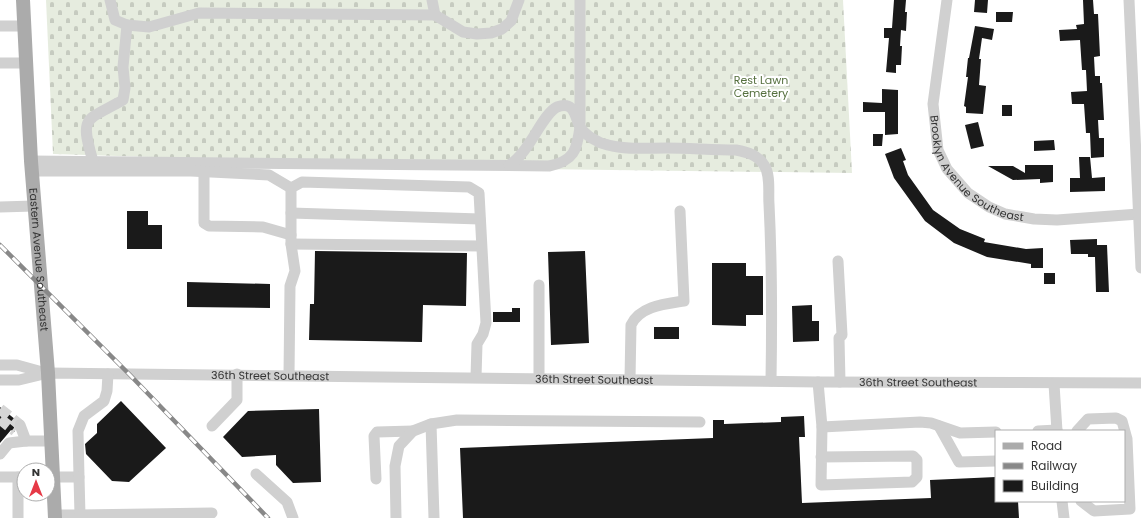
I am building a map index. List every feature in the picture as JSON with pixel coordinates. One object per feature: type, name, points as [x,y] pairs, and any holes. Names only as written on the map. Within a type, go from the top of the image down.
[{"type":"main road","name":"Eastern Avenue Southeast","points":[[23,0],[31,166],[48,374],[51,462]]},
{"type":"main road","name":"Eastern Avenue Southeast","points":[[53,502],[54,516]]},
{"type":"street","points":[[110,0],[116,20],[127,25],[149,27],[199,14],[435,15],[463,32],[477,34],[491,33],[502,29],[511,20],[519,0]]},
{"type":"street","points":[[432,0],[435,15]]},
{"type":"street","points":[[31,166],[94,161],[549,166],[560,164],[573,154],[578,146],[580,127],[580,0]]},
{"type":"street","name":"Brooklyn Avenue Southeast","points":[[947,0],[933,104],[938,150],[947,169],[968,193],[989,207],[1005,214],[1034,219],[1057,220],[1139,214]]},
{"type":"street","points":[[1130,0],[1141,268]]},
{"type":"street","points":[[94,161],[86,138],[86,127],[93,115],[123,100],[125,88],[124,67],[127,25]]},
{"type":"street","points":[[0,26],[24,26]]},
{"type":"street","points":[[0,63],[26,63]]},
{"type":"street","points":[[509,165],[522,154],[556,108],[567,106],[576,114],[580,127],[593,139],[608,145],[626,148],[736,150],[748,153],[759,159],[765,166],[768,175],[770,229],[771,381]]},
{"type":"street","points":[[31,166],[204,172],[269,176],[291,188]]},
{"type":"street","points":[[204,172],[204,223],[209,226],[262,227],[291,239],[481,246]]},
{"type":"street","points":[[291,188],[302,182],[469,187],[479,193],[486,323],[483,334],[477,344],[476,377]]},
{"type":"street","points":[[289,375],[290,286],[295,271],[291,239],[291,188]]},
{"type":"street","points":[[0,207],[34,206]]},
{"type":"street","points":[[630,379],[631,325],[634,318],[652,307],[684,301],[680,211]]},
{"type":"street","points":[[291,213],[480,219]]},
{"type":"street","points":[[838,262],[842,335],[839,338],[840,382]]},
{"type":"street","points":[[538,378],[539,285]]},
{"type":"street","name":"36th Street Southeast","points":[[0,365],[17,365],[48,374]]},
{"type":"street","name":"36th Street Southeast","points":[[0,380],[19,380],[48,374],[237,374],[818,382],[1054,384],[1141,383]]},
{"type":"street","points":[[80,516],[78,430],[84,416],[104,401],[107,391],[108,374]]},
{"type":"street","points":[[212,426],[236,400],[237,374]]},
{"type":"street","points":[[818,382],[822,427],[821,457],[821,484],[912,482],[918,477],[917,460],[913,456],[821,457]]},
{"type":"street","points":[[1054,384],[1057,430]]},
{"type":"street","points":[[1078,430],[1088,419],[1116,418],[1122,421],[1124,430]]},
{"type":"street","points":[[376,479],[374,436],[377,432],[414,431],[431,424],[457,420],[700,422]]},
{"type":"street","points":[[822,427],[920,422],[960,433],[995,432]]},
{"type":"street","points":[[431,424],[434,518]]},
{"type":"street","points":[[939,426],[959,462],[995,461]]},
{"type":"street","points":[[17,428],[26,441]]},
{"type":"street","points":[[396,518],[395,466],[399,446],[414,431]]},
{"type":"street","points":[[1082,502],[1094,511],[1130,508],[1127,439],[1125,432]]},
{"type":"street","points":[[0,454],[9,443],[51,441]]},
{"type":"street","points":[[256,474],[287,502],[293,518]]},
{"type":"street","points":[[0,477],[16,477]]},
{"type":"street","points":[[56,477],[79,477]]},
{"type":"street","points":[[18,518],[19,502]]},
{"type":"street","points":[[1062,502],[1064,518]]},
{"type":"street","points":[[54,516],[212,513]]},
{"type":"green space","name":"Rest Lawn Cemetery","points":[[46,0],[843,0],[852,173],[536,169],[53,154]]},
{"type":"building","points":[[894,0],[906,0],[905,12],[907,12],[906,31],[901,30],[901,65],[896,65],[896,73],[886,72],[889,38],[884,38],[884,28],[892,28]]},
{"type":"building","points":[[975,0],[988,0],[987,13],[974,12]]},
{"type":"building","points":[[1083,0],[1093,0],[1094,14],[1098,14],[1100,56],[1094,57],[1095,76],[1100,76],[1100,83],[1102,83],[1104,120],[1098,120],[1099,138],[1104,138],[1104,157],[1091,158],[1090,133],[1086,133],[1084,104],[1072,104],[1071,92],[1087,91],[1086,70],[1082,70],[1080,40],[1060,41],[1059,30],[1077,29],[1076,25],[1084,24]]},
{"type":"building","points":[[996,12],[1013,12],[1012,22],[996,22]]},
{"type":"building","points":[[975,26],[994,29],[992,40],[982,38],[979,59],[981,59],[979,85],[986,86],[983,114],[966,113],[966,107],[964,106],[968,77],[966,77],[968,58]]},
{"type":"building","points":[[882,89],[898,90],[898,134],[885,135],[885,112],[863,112],[863,102],[882,103]]},
{"type":"building","points":[[1002,105],[1012,105],[1012,116],[1002,116]]},
{"type":"building","points":[[978,122],[984,146],[971,149],[965,125]]},
{"type":"building","points":[[873,134],[883,134],[882,146],[873,146]]},
{"type":"building","points":[[1054,140],[1055,150],[1034,151],[1034,141]]},
{"type":"building","points":[[901,148],[906,160],[903,161],[908,175],[933,210],[960,229],[985,239],[984,242],[1026,249],[1043,248],[1043,268],[1031,268],[1031,264],[987,257],[954,243],[925,221],[894,178],[885,154]]},
{"type":"building","points":[[1079,157],[1090,157],[1092,178],[1105,177],[1105,191],[1070,192],[1070,178],[1080,178]]},
{"type":"building","points":[[1025,165],[1053,165],[1053,182],[1040,183],[1040,179],[1013,180],[988,166],[1013,166],[1025,173]]},
{"type":"building","points":[[127,211],[148,211],[148,225],[162,225],[162,249],[127,249]]},
{"type":"building","points":[[1097,239],[1097,245],[1107,245],[1109,292],[1096,292],[1095,257],[1088,257],[1088,254],[1071,254],[1070,240]]},
{"type":"building","points":[[315,251],[467,253],[466,306],[423,305],[422,342],[309,340],[310,304],[314,304]]},
{"type":"building","points":[[585,251],[589,343],[551,345],[548,252]]},
{"type":"building","points":[[712,263],[746,263],[746,276],[763,276],[763,315],[746,315],[746,326],[712,325]]},
{"type":"building","points":[[1044,273],[1055,273],[1055,284],[1044,284]]},
{"type":"building","points":[[187,282],[270,284],[270,308],[187,307]]},
{"type":"building","points":[[812,305],[812,321],[819,321],[819,341],[793,342],[792,306]]},
{"type":"building","points":[[512,308],[520,308],[520,322],[493,322],[493,312],[512,312]]},
{"type":"building","points":[[654,327],[679,327],[679,339],[654,339]]},
{"type":"building","points":[[121,401],[166,448],[129,482],[112,481],[86,454],[85,444],[97,433],[97,424]]},
{"type":"building","points":[[0,407],[16,420],[13,424],[15,431],[14,432],[11,430],[0,443]]},
{"type":"building","points":[[319,409],[321,482],[293,483],[276,465],[276,455],[242,457],[223,437],[248,411]]},
{"type":"building","points":[[804,416],[805,437],[799,437],[802,503],[931,498],[930,480],[995,477],[995,502],[1018,502],[1019,518],[463,518],[460,448],[713,438],[713,420],[724,420],[724,424],[781,422],[781,417]]},
{"type":"tunnel","points":[[0,409],[20,425]]},
{"type":"tunnel","points":[[0,419],[15,431]]},
{"type":"railway","points":[[0,245],[130,375],[268,518]]}]
